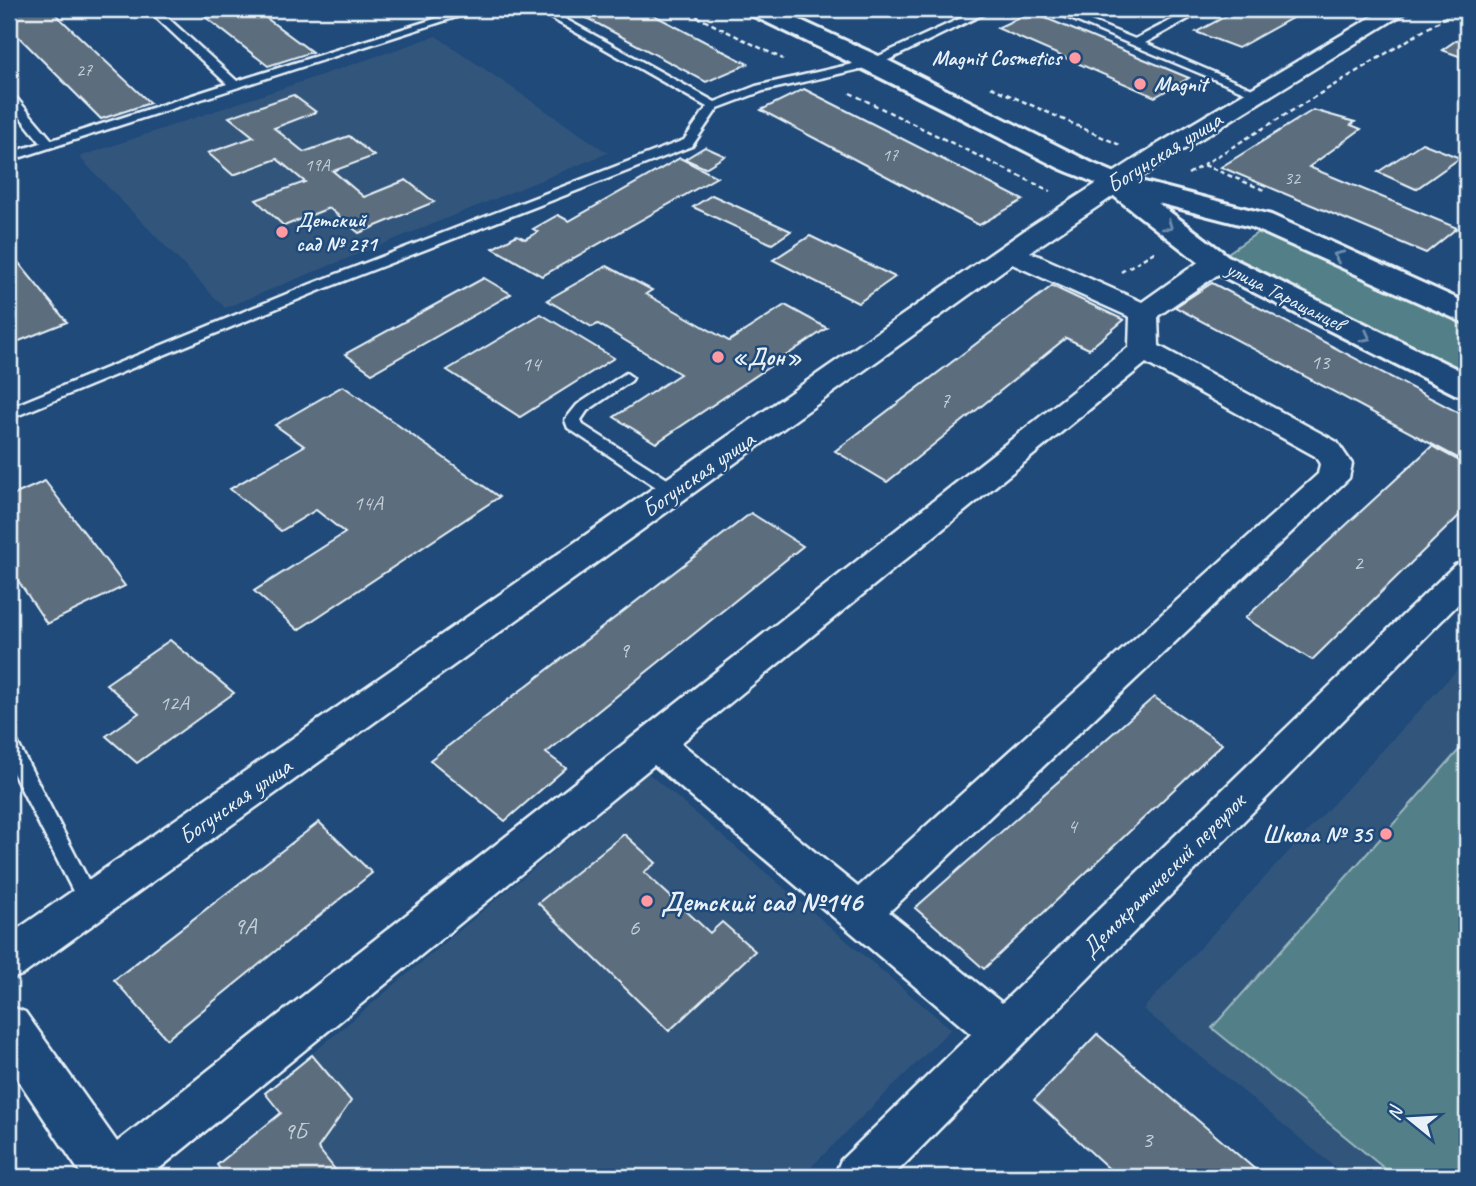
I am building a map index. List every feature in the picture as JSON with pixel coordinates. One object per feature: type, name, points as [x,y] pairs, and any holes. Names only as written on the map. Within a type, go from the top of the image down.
[{"type":"street","name":"улица Таращанцев","points":[[757,9],[874,63],[1084,170],[1135,193],[1261,221],[1467,316]]},
{"type":"street","name":"Богунская улица","points":[[9,960],[1010,253],[1135,193],[1258,94],[1400,9]]},
{"type":"street","name":"улица Таращанцев","points":[[1135,193],[1217,262],[1467,387]]},
{"type":"street","points":[[1010,253],[1144,313]]},
{"type":"street","points":[[1144,313],[1217,262]]},
{"type":"street","points":[[1144,313],[1144,351]]},
{"type":"street","points":[[9,1027],[112,1177],[1144,351]]},
{"type":"street","points":[[859,913],[1333,478],[1336,464],[1326,449],[1144,351]]},
{"type":"street","name":"Демократический переулок","points":[[858,1177],[1467,574]]},
{"type":"street","points":[[653,742],[1004,1032]]},
{"type":"lane","points":[[152,9],[235,85]]},
{"type":"lane","points":[[9,157],[476,9]]},
{"type":"lane","points":[[540,9],[714,106]]},
{"type":"lane","points":[[9,414],[316,287],[688,143],[714,106],[760,88],[874,63],[989,9]]},
{"type":"lane","points":[[1052,9],[1258,94]]},
{"type":"lane","points":[[1135,44],[1202,9]]},
{"type":"lane","points":[[9,96],[49,144]]},
{"type":"lane","points":[[626,378],[582,408],[573,420],[576,428],[674,491]]},
{"type":"lane","points":[[9,746],[90,904]]},
{"type":"path","points":[[681,9],[1054,193]]},
{"type":"path","points":[[1115,273],[1157,250],[1121,218],[1135,193],[1205,165],[1459,9]]},
{"type":"path","points":[[990,87],[1125,147]]},
{"type":"shaded area","name":"Детский сад № 271","points":[[436,36],[608,153],[225,308],[79,157]]},
{"type":"shaded area","name":"Школа № 35","points":[[1467,659],[1467,1177],[1347,1177],[1143,1009]]},
{"type":"shaded area","name":"Детский сад №146","points":[[648,773],[951,1029],[801,1177],[226,1177],[217,1165],[281,1113],[265,1093]]},
{"type":"green space","points":[[1263,229],[1467,323],[1467,378],[1222,257]]},
{"type":"green space","name":"Школа № 35","points":[[1467,741],[1467,1177],[1395,1177],[1212,1028]]},
{"type":"building","points":[[9,9],[50,9],[150,103],[101,119],[9,27]]},
{"type":"building","points":[[195,9],[254,9],[312,52],[268,66]]},
{"type":"building","points":[[570,9],[642,9],[748,64],[706,82]]},
{"type":"building","points":[[1239,9],[1289,9],[1301,13],[1238,48],[1196,32]]},
{"type":"building","points":[[1031,12],[1189,78],[1155,97],[997,28]]},
{"type":"building","points":[[1467,33],[1467,59],[1442,50]]},
{"type":"building","points":[[804,89],[1023,200],[979,225],[761,110]]},
{"type":"building","points":[[293,95],[316,112],[274,128],[304,152],[349,136],[374,156],[333,171],[364,197],[406,180],[434,202],[359,233],[329,208],[284,226],[256,200],[305,182],[277,159],[233,175],[208,153],[254,137],[229,117]]},
{"type":"building","points":[[1313,110],[1355,122],[1351,125],[1361,129],[1309,167],[1457,228],[1426,253],[1221,167]]},
{"type":"building","points":[[1422,143],[1460,158],[1416,189],[1378,172]]},
{"type":"building","points":[[705,147],[725,156],[705,168],[685,159]]},
{"type":"building","points":[[680,158],[717,177],[542,276],[493,248],[517,235],[525,239],[538,232],[533,229],[558,215],[569,221]]},
{"type":"building","points":[[712,195],[791,231],[772,244],[693,207]]},
{"type":"building","points":[[810,236],[895,277],[858,303],[773,260]]},
{"type":"building","points":[[9,251],[67,322],[9,345]]},
{"type":"building","name":"«Дон»","points":[[607,266],[652,290],[646,294],[729,341],[785,305],[827,328],[656,443],[614,417],[680,374],[598,324],[592,327],[547,300]]},
{"type":"building","points":[[484,278],[511,294],[372,373],[345,354]]},
{"type":"building","points":[[1212,283],[1467,417],[1467,463],[1175,307]]},
{"type":"building","points":[[1052,286],[1124,320],[1089,349],[1066,338],[887,482],[835,451]]},
{"type":"building","points":[[541,314],[614,358],[520,417],[447,370]]},
{"type":"building","points":[[343,386],[499,497],[298,630],[254,591],[345,533],[316,510],[281,531],[230,489],[304,446],[275,425]]},
{"type":"building","points":[[1432,446],[1467,465],[1467,508],[1312,660],[1245,618]]},
{"type":"building","points":[[45,481],[125,586],[47,624],[9,567],[9,497]]},
{"type":"building","points":[[751,513],[803,546],[546,753],[566,768],[505,821],[430,760]]},
{"type":"building","points":[[170,640],[234,693],[137,763],[106,736],[139,713],[106,684]]},
{"type":"building","points":[[1154,697],[1222,744],[984,969],[915,908]]},
{"type":"building","points":[[319,822],[372,873],[167,1039],[114,980]]},
{"type":"building","points":[[624,834],[656,863],[644,872],[710,933],[722,922],[755,951],[669,1031],[538,903]]},
{"type":"building","points":[[1097,1034],[1264,1177],[1118,1177],[1034,1100]]},
{"type":"building","points":[[312,1055],[351,1101],[318,1148],[341,1177],[226,1177],[217,1165],[281,1113],[265,1093]]},
{"type":"place","name":"Magnit Cosmetics","points":[[1075,58]]},
{"type":"place","name":"Magnit","points":[[1140,84]]},
{"type":"place","name":"Детский сад № 271","points":[[282,232]]},
{"type":"place","name":"«Дон»","points":[[718,357]]},
{"type":"place","name":"Школа № 35","points":[[1386,834]]},
{"type":"place","name":"Детский сад №146","points":[[647,901]]}]
